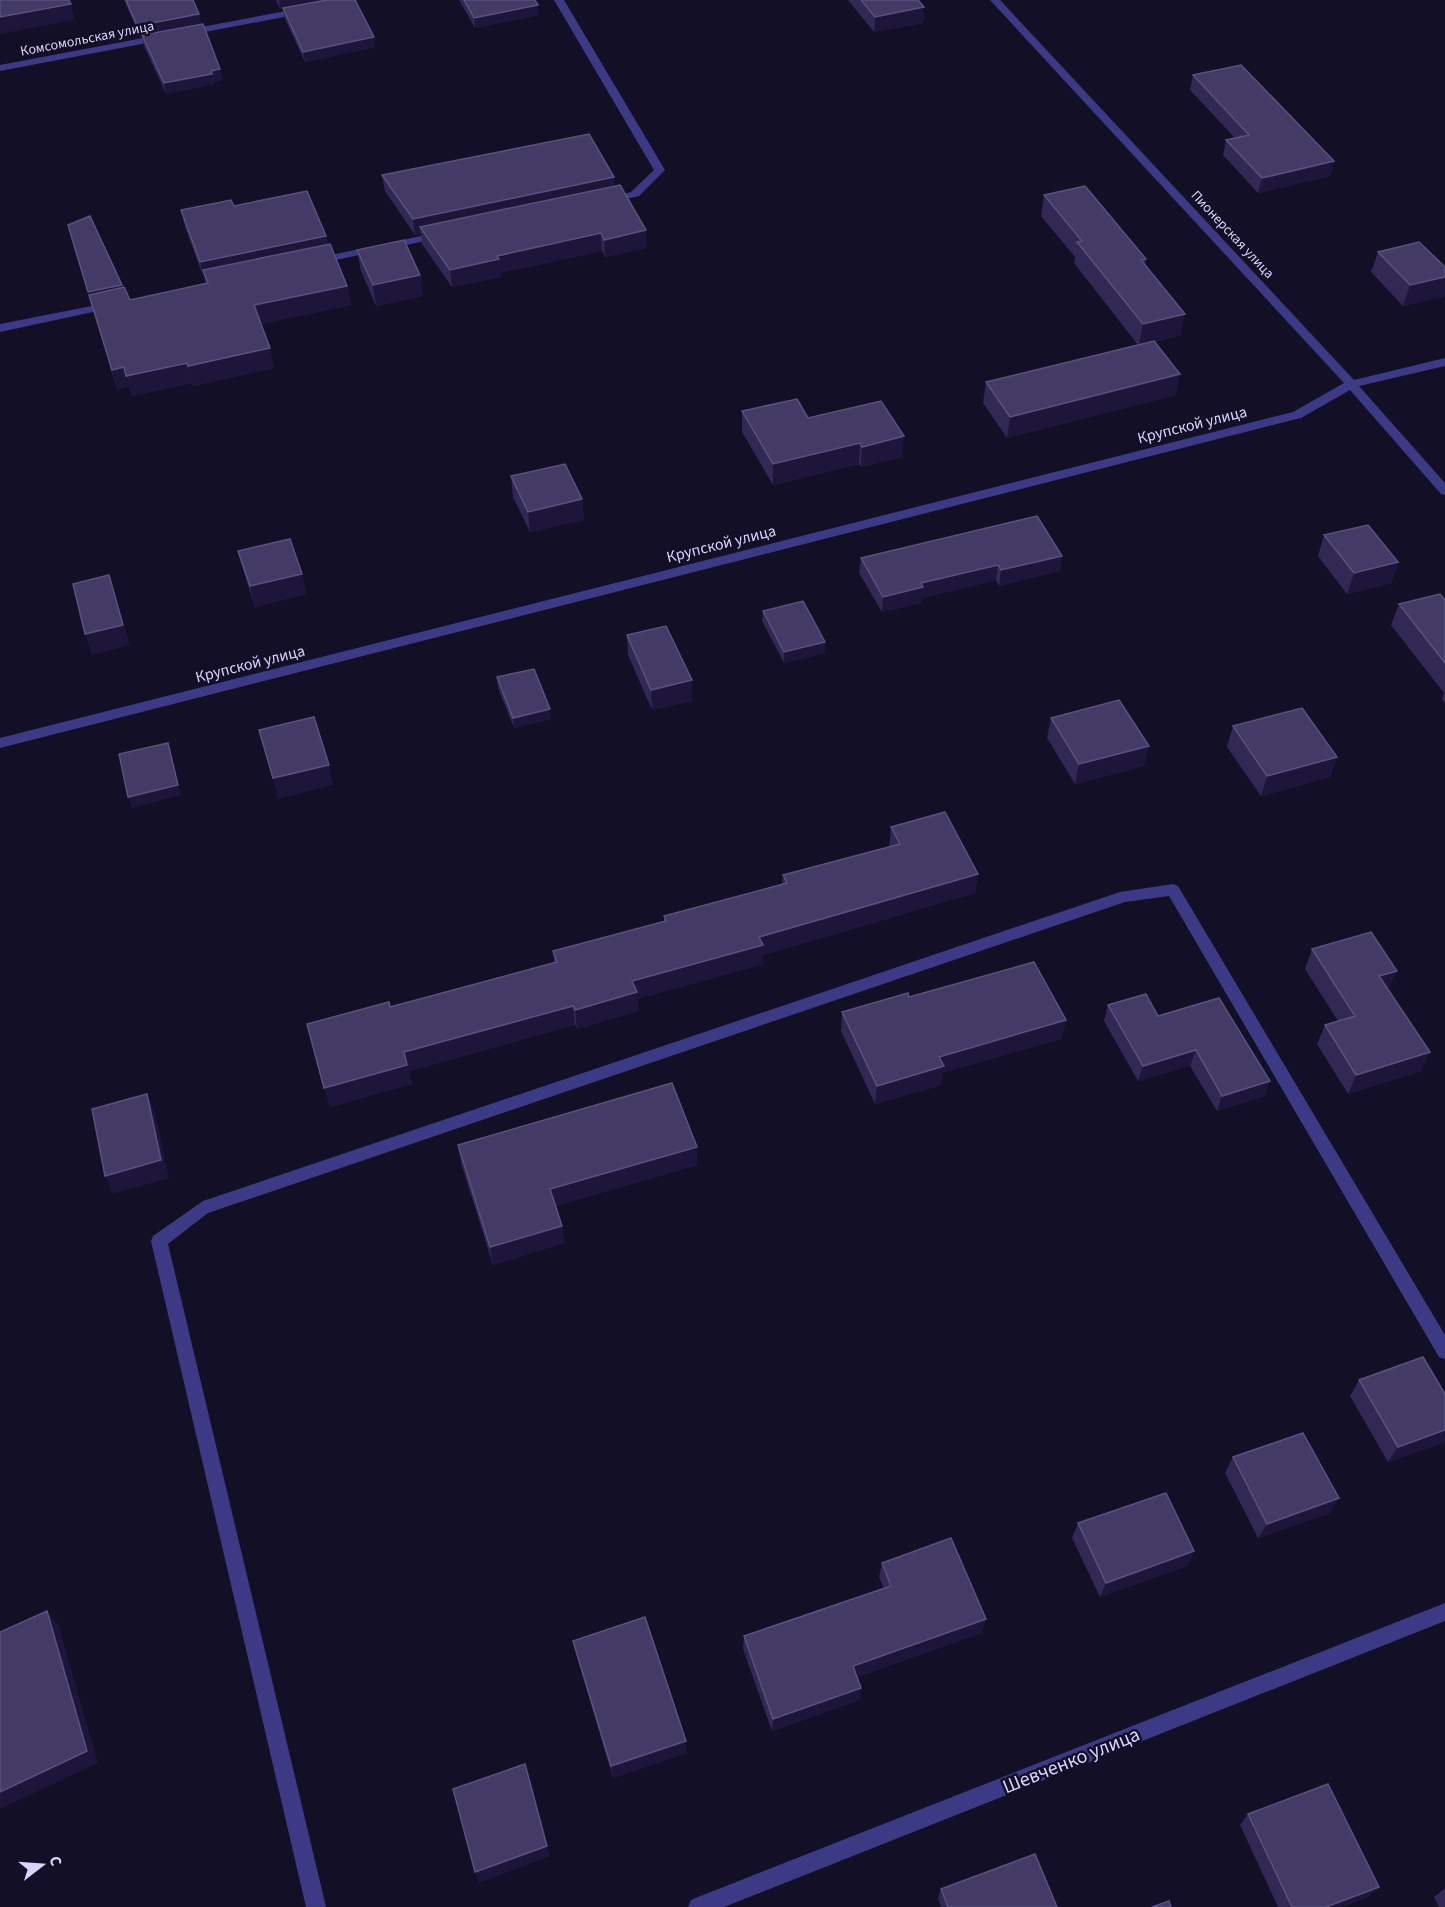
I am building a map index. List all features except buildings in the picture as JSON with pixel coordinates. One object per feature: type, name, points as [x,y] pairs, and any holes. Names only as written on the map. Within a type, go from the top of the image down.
[{"type":"street","points":[[560,0],[660,170],[635,194],[600,201]]},
{"type":"street","name":"Пионерская улица","points":[[995,0],[1351,384],[1445,491]]},
{"type":"street","name":"Комсомольская улица","points":[[0,68],[308,9]]},
{"type":"street","points":[[300,265],[450,233]]},
{"type":"street","points":[[0,328],[127,301]]},
{"type":"street","name":"Крупской улица","points":[[0,743],[1297,415],[1351,384],[1445,362]]},
{"type":"street","points":[[316,1907],[159,1241],[203,1208],[1125,896],[1173,890],[1445,1351]]},
{"type":"street","name":"Шевченко улица","points":[[698,1907],[1445,1612]]}]
